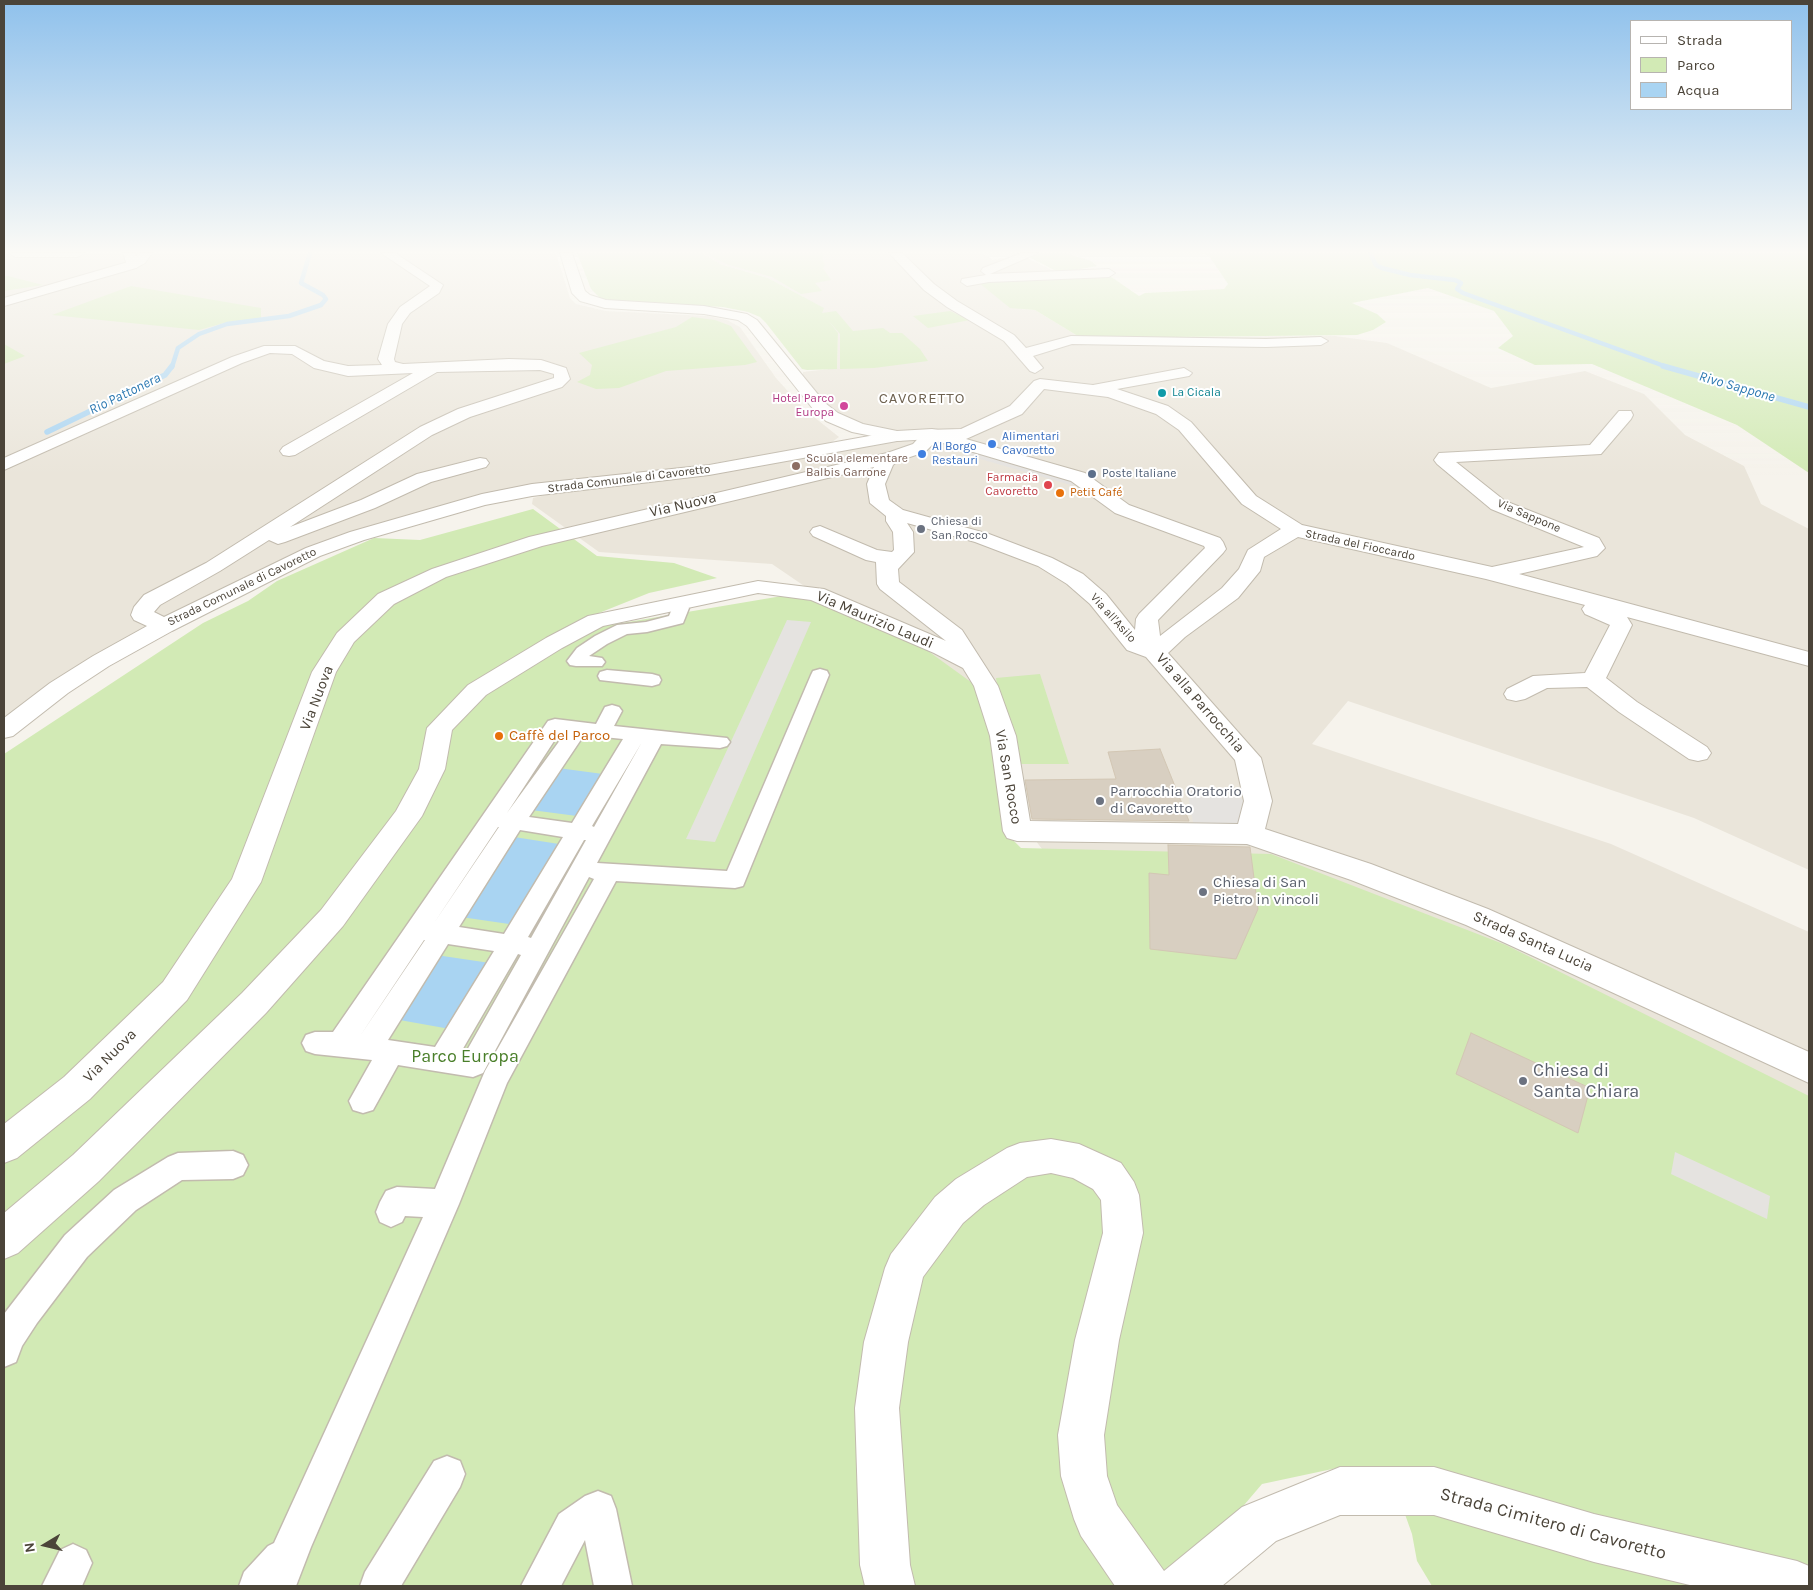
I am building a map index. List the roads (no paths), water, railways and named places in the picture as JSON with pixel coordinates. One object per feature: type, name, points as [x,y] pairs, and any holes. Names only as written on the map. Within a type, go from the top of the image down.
[{"type":"street","points":[[394,327],[386,359],[390,365],[400,368]]},
{"type":"street","points":[[755,327],[819,406],[832,417],[894,447],[919,448],[927,442],[932,434],[957,435],[985,425],[1016,410],[1040,384],[1038,373],[1009,338],[990,327]]},
{"type":"street","points":[[1023,354],[1071,340],[1266,343],[1321,341]]},
{"type":"street","name":"Strada Comunale di Cavoretto","points":[[4,465],[260,351],[278,348],[295,350],[319,365],[336,370],[530,364],[553,367],[563,374],[562,379],[551,386],[464,413],[426,432],[241,550],[152,600],[145,607],[142,615],[164,626],[313,552],[357,536],[482,500],[532,490],[894,447]]},
{"type":"street","name":"Strada Comunale di Cavoretto","points":[[289,451],[434,367]]},
{"type":"street","points":[[1088,389],[1184,373]]},
{"type":"street","name":"Strada del Fioccardo","points":[[1040,384],[1112,392],[1162,410],[1185,426],[1249,500],[1295,530],[1490,573],[1809,660]]},
{"type":"street","name":"Via Sappone","points":[[1490,573],[1559,560],[1590,552],[1595,548],[1592,542],[1498,505],[1443,460],[1445,457],[1595,450],[1625,415]]},
{"type":"street","name":"Via alla Parrocchia","points":[[932,434],[1078,477],[1122,509],[1213,542],[1216,549],[1147,619],[1146,631],[1158,658],[1248,758],[1258,801],[1250,834]]},
{"type":"street","points":[[887,567],[904,552],[903,532],[896,521],[896,514],[880,503],[876,484],[894,447]]},
{"type":"street","name":"Via Nuova","points":[[4,1146],[76,1088],[175,991],[246,882],[324,672],[345,638],[386,600],[439,573],[536,541],[894,447]]},
{"type":"street","points":[[241,550],[302,530],[424,478],[480,464]]},
{"type":"street","name":"Via all'Asilo","points":[[896,514],[982,538],[1045,562],[1075,579],[1098,599],[1135,645],[1155,652]]},
{"type":"street","points":[[1155,652],[1177,632],[1230,593],[1249,571],[1255,554],[1268,544],[1295,530]]},
{"type":"street","points":[[820,532],[873,556],[886,557],[887,567]]},
{"type":"street","name":"Via San Rocco","points":[[887,567],[888,584],[954,635],[986,686],[1003,736],[1017,831],[1250,834]]},
{"type":"street","name":"Strada del Fioccardo","points":[[1490,573],[1539,594],[1602,612],[1617,619],[1621,625],[1593,680]]},
{"type":"street","name":"Via Maurizio Laudi","points":[[4,1239],[107,1148],[254,1003],[332,918],[408,816],[432,769],[440,728],[477,690],[554,643],[596,622],[670,608],[758,587],[816,594],[942,648],[973,665]]},
{"type":"street","points":[[652,680],[576,661],[583,652],[601,640],[622,630],[647,627],[677,619],[670,608]]},
{"type":"street","points":[[4,730],[92,667],[164,626]]},
{"type":"street","points":[[581,870],[735,880],[820,675]]},
{"type":"street","points":[[1516,694],[1542,681],[1593,680],[1628,707],[1698,753]]},
{"type":"street","points":[[602,731],[612,711]]},
{"type":"street","points":[[276,1586],[293,1543],[444,1204],[495,1079],[487,1067],[327,1044],[579,728],[720,742]]},
{"type":"street","points":[[442,1060],[512,945],[589,833],[645,736]]},
{"type":"street","points":[[503,821],[589,833]]},
{"type":"street","points":[[363,1100],[380,1051],[503,821]]},
{"type":"street","points":[[487,1067],[538,948],[581,870],[589,833]]},
{"type":"street","name":"Strada Santa Lucia","points":[[1250,834],[1291,850],[1361,872],[1477,917],[1809,1068]]},
{"type":"street","points":[[487,1067],[609,872]]},
{"type":"street","points":[[416,931],[538,948]]},
{"type":"street","points":[[890,1586],[885,1565],[877,1408],[886,1342],[905,1268],[948,1210],[970,1192],[1020,1160],[1051,1156],[1079,1162],[1108,1176],[1120,1196],[1123,1233],[1114,1263],[1097,1340],[1082,1444],[1084,1476],[1098,1520],[1145,1586]]},
{"type":"street","points":[[4,1350],[6,1340],[25,1311],[76,1246],[125,1200],[178,1167],[233,1165]]},
{"type":"street","points":[[391,1212],[397,1202],[444,1204]]},
{"type":"street","points":[[379,1586],[447,1474]]},
{"type":"street","name":"Strada Cimitero di Cavoretto","points":[[1183,1586],[1259,1524],[1340,1491],[1434,1491],[1594,1538],[1797,1586]]},
{"type":"street","points":[[540,1586],[572,1527],[598,1509],[613,1586]]},
{"type":"street","points":[[258,1586],[293,1543]]},
{"type":"water","points":[[558,768],[603,774],[577,816],[531,810]]},
{"type":"water","points":[[514,837],[559,844],[509,924],[461,917]]},
{"type":"water","points":[[436,955],[490,963],[450,1029],[394,1019]]},
{"type":"waterway","name":"Rio Pattonera","points":[[172,367],[178,348],[199,334],[218,327]]},
{"type":"waterway","name":"Rivo Sappone","points":[[1557,327],[1667,367]]},
{"type":"waterway","name":"Rio Pattonera","points":[[47,432],[165,375],[172,366]]},
{"type":"waterway","name":"Rivo Sappone","points":[[1663,366],[1809,407]]},
{"type":"place","name":"La Cicala","points":[[1162,393]]},
{"type":"place","name":"Hotel Parco Europa","points":[[844,406]]},
{"type":"place","name":"Alimentari Cavoretto","points":[[992,444]]},
{"type":"place","name":"Al Borgo Restauri","points":[[922,454]]},
{"type":"place","name":"Scuola elementare Balbis Garrone","points":[[796,466]]},
{"type":"place","name":"Poste Italiane","points":[[1092,474]]},
{"type":"place","name":"Farmacia Cavoretto","points":[[1048,485]]},
{"type":"place","name":"Petit Café","points":[[1060,493]]},
{"type":"place","name":"Chiesa di San Rocco","points":[[921,529]]},
{"type":"place","name":"Caffè del Parco","points":[[499,736]]},
{"type":"place","name":"Parrocchia Oratorio di Cavoretto","points":[[1100,801]]},
{"type":"place","name":"Chiesa di San Pietro in vincoli","points":[[1203,892]]},
{"type":"place","name":"Chiesa di Santa Chiara","points":[[1523,1081]]},
{"type":"district","name":"CAVORETTO","points":[[922,399]]},
{"type":"park label","name":"Parco Europa","points":[[465,1057]]}]
